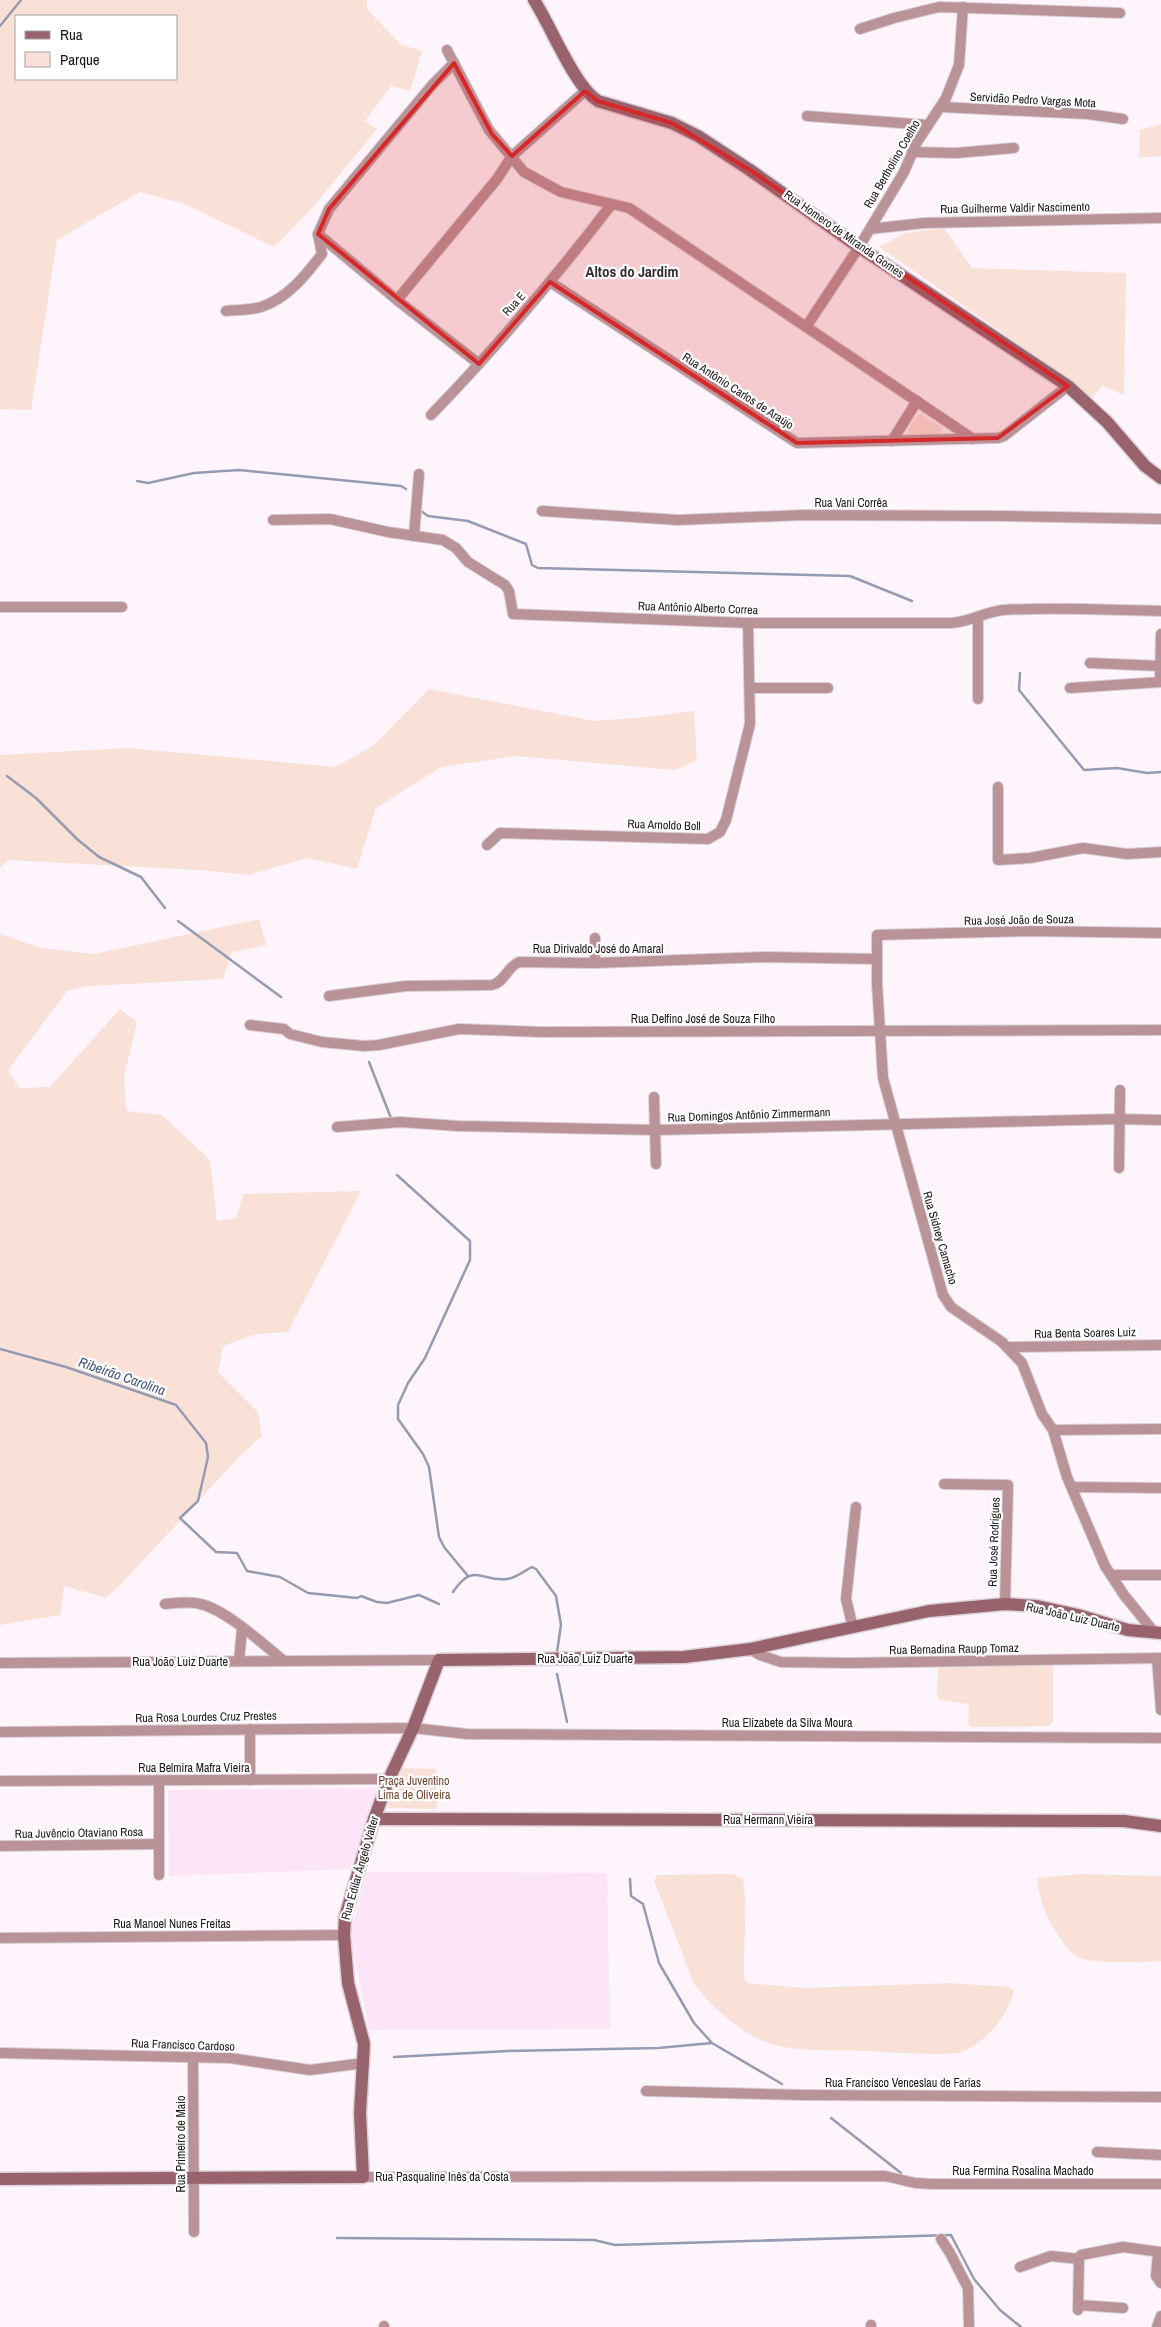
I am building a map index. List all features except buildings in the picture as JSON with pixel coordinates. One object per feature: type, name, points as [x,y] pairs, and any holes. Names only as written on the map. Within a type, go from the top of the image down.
[{"type":"main road","points":[[534,0],[585,90]]},
{"type":"main road","name":"Rua Homero de Miranda Gomes","points":[[585,90],[598,100],[654,116],[698,136],[803,205],[859,246],[1068,386],[1107,422],[1145,466],[1161,478]]},
{"type":"main road","name":"Rua João Luiz Duarte","points":[[439,1660],[650,1659],[750,1649],[938,1610],[1005,1604],[1036,1606],[1078,1615],[1128,1630],[1158,1633]]},
{"type":"main road","name":"Rua Edilar Ângelo Valter","points":[[363,2177],[360,2113],[364,2044],[348,1982],[344,1935],[347,1908],[388,1779],[413,1728],[439,1660]]},
{"type":"main road","name":"Rua Hermann Vieira","points":[[374,1819],[1124,1821],[1161,1826]]},
{"type":"main road","name":"Rua Pasqualine Inês da Costa","points":[[0,2179],[363,2177]]},
{"type":"street","points":[[860,29],[928,9],[963,7],[1120,13]]},
{"type":"street","name":"Rua Bertholino Coelho","points":[[806,327],[870,229],[904,172],[912,152],[941,107],[959,65],[963,7]]},
{"type":"street","points":[[447,50],[489,130],[524,172],[561,192],[629,208],[973,439]]},
{"type":"street","points":[[226,311],[260,307],[284,295],[300,282],[322,254],[318,234],[329,209],[433,84],[454,63]]},
{"type":"street","points":[[396,300],[497,179],[512,156],[585,90]]},
{"type":"street","name":"Servidão Pedro Vargas Mota","points":[[941,107],[1088,114],[1123,119]]},
{"type":"street","points":[[807,116],[928,125]]},
{"type":"street","points":[[912,152],[956,153],[1014,148]]},
{"type":"street","name":"Rua E","points":[[431,415],[550,282],[611,205]]},
{"type":"street","name":"Rua Guilherme Valdir Nascimento","points":[[870,229],[924,222],[1161,218]]},
{"type":"street","points":[[318,234],[396,300],[408,306],[478,364]]},
{"type":"street","name":"Rua Antônio Carlos de Araújo","points":[[550,282],[797,443],[973,439],[1004,436],[1068,386]]},
{"type":"street","points":[[892,441],[917,401]]},
{"type":"street","points":[[414,536],[418,474]]},
{"type":"street","name":"Rua Vani Corrêa","points":[[542,511],[678,520],[803,515],[1161,519]]},
{"type":"street","name":"Rua Antônio Alberto Correa","points":[[273,520],[330,519],[450,543],[468,562],[497,579],[509,591],[513,614],[748,623],[951,623],[978,618],[995,612],[1025,609],[1161,611]]},
{"type":"street","points":[[0,606],[122,607]]},
{"type":"street","points":[[978,618],[978,698]]},
{"type":"street","name":"Rua Arnoldo Boll","points":[[486,845],[500,833],[708,839],[720,832],[726,820],[750,724],[748,623]]},
{"type":"street","points":[[1070,688],[1160,682],[1161,634]]},
{"type":"street","points":[[1090,662],[1160,666]]},
{"type":"street","points":[[750,688],[828,688]]},
{"type":"street","points":[[998,787],[998,860],[1030,858],[1083,848],[1127,854],[1161,852]]},
{"type":"street","name":"Rua José João de Souza","points":[[878,935],[1029,931],[1161,933]]},
{"type":"street","name":"Rua Sidney Camacho","points":[[878,935],[879,1032],[884,1086],[943,1295],[958,1313],[1009,1347],[1022,1363],[1042,1414],[1053,1430],[1063,1464],[1100,1555],[1128,1602],[1158,1633]]},
{"type":"street","points":[[594,938],[595,963]]},
{"type":"street","name":"Rua Dirivaldo José do Amaral","points":[[329,996],[406,986],[492,985],[500,982],[512,967],[519,962],[595,963],[766,957],[877,959]]},
{"type":"street","name":"Rua Delfino José de Souza Filho","points":[[250,1025],[284,1029],[290,1034],[322,1042],[364,1046],[379,1045],[459,1029],[541,1032],[578,1030],[879,1032],[1161,1030]]},
{"type":"street","points":[[1119,1168],[1118,1119],[1120,1090]]},
{"type":"street","points":[[654,1097],[656,1164]]},
{"type":"street","name":"Rua Domingos Antônio Zimmermann","points":[[337,1127],[400,1122],[458,1126],[655,1130],[1118,1119],[1161,1120]]},
{"type":"street","name":"Rua Benta Soares Luiz","points":[[1009,1347],[1161,1345]]},
{"type":"street","points":[[1053,1430],[1161,1429]]},
{"type":"street","name":"Rua José Rodrigues","points":[[944,1484],[1008,1485],[1005,1604]]},
{"type":"street","points":[[1073,1487],[1161,1488]]},
{"type":"street","points":[[853,1628],[846,1600],[856,1507]]},
{"type":"street","points":[[1111,1575],[1161,1575]]},
{"type":"street","points":[[165,1604],[198,1603],[207,1605],[242,1628],[284,1661]]},
{"type":"street","points":[[239,1661],[242,1628]]},
{"type":"street","name":"Rua Bernadina Raupp Tomaz","points":[[750,1649],[760,1655],[781,1662],[850,1663],[1159,1658]]},
{"type":"street","points":[[1159,1658],[1161,1710]]},
{"type":"street","name":"Rua João Luiz Duarte","points":[[0,1663],[439,1660]]},
{"type":"street","name":"Rua Rosa Lourdes Cruz Prestes","points":[[0,1732],[413,1728]]},
{"type":"street","name":"Rua Elizabete da Silva Moura","points":[[413,1728],[468,1734],[1161,1738]]},
{"type":"street","points":[[250,1730],[250,1780]]},
{"type":"street","name":"Rua Belmira Mafra Vieira","points":[[0,1781],[388,1779]]},
{"type":"street","points":[[159,1781],[159,1875]]},
{"type":"street","name":"Rua Juvêncio Otaviano Rosa","points":[[0,1846],[159,1844]]},
{"type":"street","name":"Rua Manoel Nunes Freitas","points":[[0,1938],[344,1935]]},
{"type":"street","name":"Rua Francisco Cardoso","points":[[0,2053],[238,2059],[310,2070],[364,2063]]},
{"type":"street","name":"Rua Primeiro de Maio","points":[[193,2057],[194,2232]]},
{"type":"street","name":"Rua Francisco Venceslau de Farias","points":[[646,2091],[803,2095],[1161,2098]]},
{"type":"street","points":[[1097,2152],[1161,2155]]},
{"type":"street","name":"Rua Pasqualine Inês da Costa","points":[[363,2177],[885,2176]]},
{"type":"street","name":"Rua Fermina Rosalina Machado","points":[[885,2176],[910,2182],[932,2184],[1161,2184]]},
{"type":"street","points":[[941,2240],[968,2288],[969,2327]]},
{"type":"street","points":[[1020,2267],[1051,2256],[1078,2258],[1085,2253],[1103,2252],[1123,2247],[1160,2252],[1156,2276],[1161,2283]]},
{"type":"street","points":[[1078,2258],[1078,2308],[1123,2308]]},
{"type":"street","points":[[1157,2327],[1161,2316]]},
{"type":"highlighted area","points":[[454,63],[492,134],[512,156],[585,91],[598,101],[672,123],[750,170],[1068,386],[998,438],[797,443],[550,282],[479,364],[318,234],[329,209]]},
{"type":"shaded area","points":[[380,1788],[350,1869],[169,1876],[168,1790]]},
{"type":"shaded area","points":[[367,1872],[607,1873],[610,2029],[369,2030],[352,1945],[352,1928]]},
{"type":"green space","points":[[0,0],[367,0],[367,9],[400,44],[422,51],[410,91],[391,86],[365,121],[377,129],[314,206],[274,247],[185,204],[140,192],[57,240],[31,410],[0,409]]},
{"type":"green space","points":[[1161,124],[1161,156],[1139,158],[1140,130]]},
{"type":"green space","points":[[944,228],[972,268],[1126,273],[1124,395],[1102,386],[1091,399],[1072,381],[879,247],[905,233]]},
{"type":"green space","points":[[921,414],[942,427],[940,435],[909,435],[908,429],[917,416]]},
{"type":"green space","points":[[429,689],[594,721],[694,711],[697,761],[674,770],[516,756],[441,767],[376,808],[357,869],[307,858],[249,875],[200,870],[8,860],[0,868],[0,755],[128,748],[335,767],[373,746]]},
{"type":"green space","points":[[259,919],[267,945],[232,952],[223,979],[89,986],[67,991],[8,1070],[19,1088],[50,1087],[120,1009],[137,1022],[124,1076],[126,1111],[162,1115],[210,1160],[217,1221],[236,1218],[243,1194],[361,1191],[288,1332],[256,1334],[223,1346],[218,1372],[258,1412],[262,1436],[239,1457],[106,1598],[64,1586],[60,1615],[0,1625],[0,934],[41,948],[94,954]]},
{"type":"green space","points":[[1049,1663],[1053,1667],[1053,1722],[1048,1726],[971,1727],[968,1724],[969,1707],[967,1704],[940,1700],[937,1696],[938,1669],[943,1665]]},
{"type":"green space","name":"Praça Juventino Lima de Oliveira","points":[[401,1768],[436,1769],[437,1809],[387,1808]]},
{"type":"green space","points":[[733,1874],[743,1879],[745,1915],[744,1979],[747,1983],[805,1988],[951,1983],[1009,1987],[1014,1991],[1006,2011],[1001,2020],[987,2035],[960,2053],[925,2054],[805,2050],[771,2044],[746,2032],[722,2014],[694,1984],[654,1881],[657,1875]]},
{"type":"green space","points":[[1080,1874],[1161,1876],[1161,1961],[1093,1961],[1076,1956],[1069,1950],[1047,1917],[1039,1892],[1037,1878]]},
{"type":"waterway","points":[[0,26],[21,0]]},
{"type":"waterway","points":[[137,481],[148,483],[194,473],[239,470],[401,486],[406,489]]},
{"type":"waterway","points":[[421,511],[428,516],[468,521],[526,544],[532,565],[538,568],[850,576],[912,601]]},
{"type":"waterway","points":[[1020,673],[1019,690],[1084,770],[1117,768],[1147,773],[1161,772]]},
{"type":"waterway","points":[[7,776],[36,798],[77,839],[99,857],[141,877],[165,908]]},
{"type":"waterway","points":[[178,921],[281,997]]},
{"type":"waterway","points":[[369,1062],[391,1118]]},
{"type":"waterway","points":[[397,1175],[470,1241],[470,1260],[425,1358],[408,1383],[398,1405],[398,1419],[423,1454],[429,1467],[439,1537],[444,1547],[468,1576]]},
{"type":"waterway","name":"Ribeirão Carolina","points":[[0,1349],[66,1367],[176,1405],[206,1443],[208,1457],[198,1501],[180,1518],[216,1552],[237,1553],[247,1571],[280,1577],[308,1593],[357,1598],[361,1596],[377,1602],[387,1603],[419,1595],[439,1604]]},
{"type":"waterway","name":"Ribeirão Carolina","points":[[453,1592],[460,1583],[472,1575],[507,1579],[517,1576],[532,1567],[536,1569],[556,1596],[561,1625],[557,1652]]},
{"type":"waterway","name":"Ribeirão Carolina","points":[[557,1674],[567,1722]]},
{"type":"waterway","name":"Ribeirão Carolina","points":[[630,1879],[631,1896],[643,1904],[659,1963],[694,2023],[712,2043],[782,2084]]},
{"type":"waterway","points":[[394,2057],[508,2051],[658,2048],[712,2043]]},
{"type":"waterway","name":"Ribeirão Carolina","points":[[831,2118],[901,2173]]},
{"type":"waterway","points":[[337,2238],[594,2240],[615,2245],[951,2235],[974,2279],[1000,2310],[1021,2327]]},
{"type":"district","name":"Altos do Jardim","points":[[632,271]]}]
